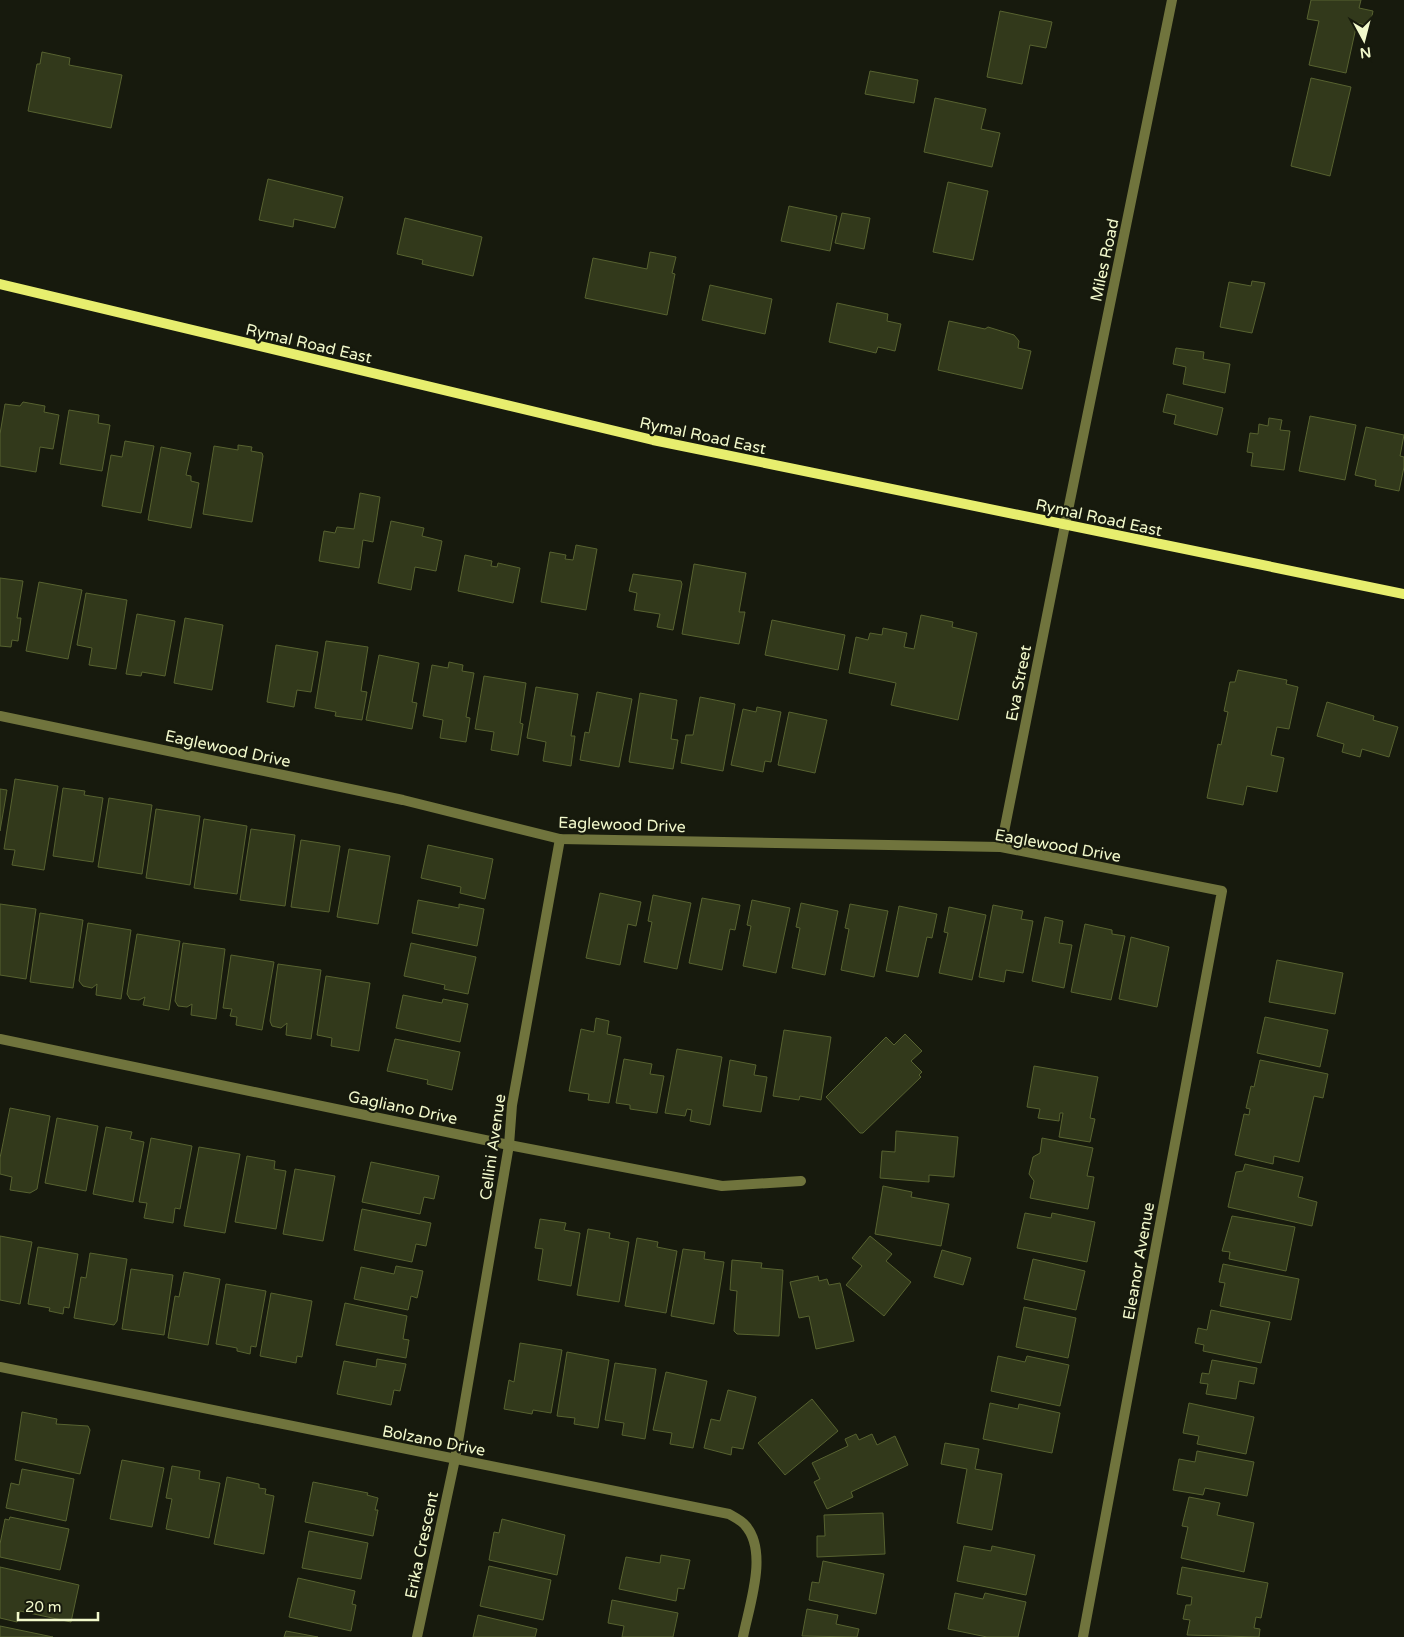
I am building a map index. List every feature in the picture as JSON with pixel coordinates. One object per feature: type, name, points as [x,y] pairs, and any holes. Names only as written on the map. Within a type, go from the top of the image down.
[{"type":"main road","name":"Rymal Road East","points":[[0,284],[652,440],[1404,594]]},
{"type":"street","name":"Miles Road","points":[[1065,525],[1172,0]]},
{"type":"street","name":"Eva Street","points":[[1001,847],[1065,525]]},
{"type":"street","name":"Eaglewood Drive","points":[[0,716],[403,800],[560,839],[1001,847],[1222,891]]},
{"type":"street","name":"Cellini Avenue","points":[[455,1459],[509,1145],[512,1105],[560,839]]},
{"type":"street","name":"Eleanor Avenue","points":[[1084,1637],[1222,891]]},
{"type":"street","name":"Gagliano Drive","points":[[0,1039],[509,1145],[722,1186],[801,1182]]},
{"type":"street","name":"Bolzano Drive","points":[[0,1367],[729,1514],[745,1525],[754,1541],[758,1558],[743,1637]]},
{"type":"street","name":"Erika Crescent","points":[[417,1637],[455,1459]]},
{"type":"building","points":[[1311,0],[1361,0],[1359,8],[1373,11],[1370,26],[1357,23],[1346,73],[1309,65],[1319,21],[1307,19]]},
{"type":"building","points":[[1000,11],[1052,22],[1046,48],[1030,45],[1022,84],[987,77]]},
{"type":"building","points":[[42,52],[70,58],[69,65],[122,75],[111,128],[28,111],[37,64],[40,64]]},
{"type":"building","points":[[870,71],[918,80],[914,103],[865,94]]},
{"type":"building","points":[[1311,78],[1351,87],[1330,176],[1291,166]]},
{"type":"building","points":[[935,98],[986,109],[981,129],[1000,133],[992,167],[924,152]]},
{"type":"building","points":[[268,179],[343,197],[335,228],[294,219],[293,227],[259,220]]},
{"type":"building","points":[[948,182],[988,191],[973,260],[933,252]]},
{"type":"building","points":[[789,206],[837,216],[830,251],[781,241]]},
{"type":"building","points":[[842,213],[870,218],[864,249],[835,243]]},
{"type":"building","points":[[405,218],[482,237],[473,276],[422,264],[423,260],[397,254]]},
{"type":"building","points":[[650,252],[676,257],[672,273],[675,274],[667,315],[585,298],[593,258],[647,269]]},
{"type":"building","points":[[1252,281],[1265,283],[1252,333],[1220,327],[1229,282],[1251,286]]},
{"type":"building","points":[[710,285],[772,299],[765,334],[702,320]]},
{"type":"building","points":[[837,303],[888,314],[887,321],[901,324],[895,351],[878,347],[876,353],[829,342]]},
{"type":"building","points":[[949,321],[985,329],[988,327],[1014,335],[1019,341],[1018,348],[1031,351],[1022,389],[938,370]]},
{"type":"building","points":[[1176,348],[1204,352],[1203,359],[1230,364],[1225,393],[1183,384],[1186,367],[1173,364]]},
{"type":"building","points":[[1167,394],[1223,408],[1217,435],[1174,424],[1176,415],[1163,412]]},
{"type":"building","points":[[23,402],[45,406],[44,412],[59,415],[53,449],[40,447],[36,472],[0,466],[0,434],[5,404],[20,406]]},
{"type":"building","points":[[69,410],[99,415],[98,423],[110,425],[102,471],[60,464]]},
{"type":"building","points":[[1310,416],[1356,425],[1345,480],[1299,471]]},
{"type":"building","points":[[1269,418],[1282,420],[1280,430],[1290,431],[1284,470],[1251,466],[1253,453],[1247,452],[1250,433],[1258,434],[1259,424],[1268,426]]},
{"type":"building","points":[[1366,427],[1404,435],[1400,456],[1404,457],[1404,467],[1399,491],[1375,486],[1376,480],[1355,475]]},
{"type":"building","points":[[125,441],[154,446],[141,513],[102,506],[111,455],[122,457]]},
{"type":"building","points":[[238,445],[252,447],[251,451],[262,453],[263,456],[252,522],[203,514],[214,446],[238,450]]},
{"type":"building","points":[[161,447],[191,453],[186,475],[191,476],[191,481],[199,483],[191,528],[148,520]]},
{"type":"building","points":[[360,493],[380,497],[373,542],[363,540],[359,568],[319,561],[324,531],[335,533],[337,527],[354,529]]},
{"type":"building","points":[[391,521],[424,528],[422,536],[442,541],[436,571],[415,567],[411,590],[378,583]]},
{"type":"building","points":[[576,545],[597,549],[586,610],[541,602],[550,552],[566,555],[565,559],[573,560]]},
{"type":"building","points":[[465,555],[492,561],[491,566],[497,567],[498,563],[520,568],[513,603],[458,591]]},
{"type":"building","points":[[694,564],[746,573],[739,612],[745,612],[739,644],[682,634]]},
{"type":"building","points":[[633,574],[681,581],[673,630],[657,627],[660,614],[634,610],[637,593],[629,591]]},
{"type":"building","points":[[0,578],[23,581],[17,618],[21,618],[18,641],[12,640],[11,647],[0,646]]},
{"type":"building","points":[[39,582],[82,590],[68,659],[26,651]]},
{"type":"building","points":[[86,593],[127,600],[116,669],[89,665],[92,648],[77,645]]},
{"type":"building","points":[[137,614],[175,621],[165,676],[142,672],[141,676],[126,674]]},
{"type":"building","points":[[921,615],[953,622],[952,627],[977,633],[958,720],[891,705],[896,683],[849,673],[856,637],[868,640],[870,633],[882,635],[883,628],[907,633],[904,647],[914,649]]},
{"type":"building","points":[[185,618],[223,625],[212,690],[174,683]]},
{"type":"building","points":[[772,620],[845,635],[838,670],[765,655]]},
{"type":"building","points":[[326,641],[368,647],[361,691],[367,692],[362,720],[335,716],[336,712],[315,708]]},
{"type":"building","points":[[276,645],[318,652],[311,692],[297,690],[294,707],[267,702]]},
{"type":"building","points":[[379,655],[419,663],[412,702],[417,703],[412,729],[366,720]]},
{"type":"building","points":[[449,662],[463,665],[462,671],[474,673],[466,717],[470,718],[466,742],[440,738],[443,720],[423,716],[432,665],[448,668]]},
{"type":"building","points":[[1238,670],[1287,680],[1286,684],[1298,687],[1289,729],[1277,727],[1271,755],[1284,758],[1277,792],[1247,786],[1243,805],[1207,798],[1218,744],[1221,745],[1228,712],[1224,711],[1230,682],[1235,682]]},
{"type":"building","points":[[484,676],[526,683],[520,723],[523,724],[518,755],[491,750],[494,732],[475,729]]},
{"type":"building","points":[[536,687],[578,694],[571,736],[575,736],[571,766],[543,761],[546,742],[527,738]]},
{"type":"building","points":[[597,692],[632,699],[619,767],[580,760],[585,732],[589,733]]},
{"type":"building","points":[[640,693],[677,700],[671,739],[678,740],[673,769],[629,762]]},
{"type":"building","points":[[700,697],[735,704],[723,771],[681,763],[686,735],[693,735]]},
{"type":"building","points":[[1327,702],[1374,716],[1373,720],[1398,727],[1389,757],[1362,749],[1360,757],[1342,752],[1344,744],[1317,736]]},
{"type":"building","points":[[757,707],[781,712],[771,762],[765,761],[763,772],[731,765],[743,709],[756,712]]},
{"type":"building","points":[[789,712],[827,720],[815,773],[778,765]]},
{"type":"building","points":[[15,779],[58,786],[44,870],[12,865],[15,850],[4,849]]},
{"type":"building","points":[[63,788],[85,791],[84,795],[103,798],[93,862],[53,856]]},
{"type":"building","points":[[0,789],[7,790],[0,831]]},
{"type":"building","points":[[109,798],[152,805],[142,874],[98,867]]},
{"type":"building","points":[[156,809],[200,816],[190,885],[146,878]]},
{"type":"building","points":[[204,819],[247,826],[237,894],[194,888]]},
{"type":"building","points":[[251,829],[295,835],[285,906],[240,900]]},
{"type":"building","points":[[301,840],[340,846],[329,912],[291,907]]},
{"type":"building","points":[[428,845],[493,859],[485,899],[460,893],[461,887],[421,878]]},
{"type":"building","points":[[349,849],[390,856],[378,924],[337,917]]},
{"type":"building","points":[[600,893],[641,902],[636,926],[628,924],[620,965],[586,958]]},
{"type":"building","points":[[653,895],[691,903],[677,969],[644,962],[652,922],[648,921]]},
{"type":"building","points":[[702,898],[740,905],[735,930],[730,929],[722,970],[689,963]]},
{"type":"building","points":[[418,900],[459,908],[459,904],[484,909],[477,946],[412,933]]},
{"type":"building","points":[[752,900],[790,908],[776,973],[743,966],[751,926],[747,925]]},
{"type":"building","points":[[801,903],[838,911],[825,975],[792,968],[800,928],[796,927]]},
{"type":"building","points":[[0,904],[36,909],[26,979],[0,975]]},
{"type":"building","points":[[850,904],[888,911],[874,977],[841,970],[849,929],[845,928]]},
{"type":"building","points":[[993,905],[1023,911],[1021,919],[1033,921],[1023,973],[1006,970],[1004,982],[979,977]]},
{"type":"building","points":[[899,906],[937,914],[932,938],[927,937],[918,977],[886,971]]},
{"type":"building","points":[[949,907],[986,915],[972,980],[939,973],[948,933],[944,932]]},
{"type":"building","points":[[40,913],[83,920],[73,988],[30,982]]},
{"type":"building","points":[[1045,917],[1063,921],[1059,943],[1072,945],[1064,988],[1032,981]]},
{"type":"building","points":[[88,923],[131,930],[121,999],[96,995],[97,984],[92,988],[83,986],[79,981]]},
{"type":"building","points":[[1085,924],[1112,930],[1112,934],[1125,936],[1111,1000],[1071,992]]},
{"type":"building","points":[[137,934],[180,941],[169,1010],[143,1005],[145,997],[139,1000],[130,999],[127,994]]},
{"type":"building","points":[[1131,937],[1169,947],[1157,1007],[1119,999]]},
{"type":"building","points":[[183,943],[225,949],[216,1019],[191,1015],[192,1004],[187,1007],[178,1006],[175,1001]]},
{"type":"building","points":[[411,943],[476,957],[468,994],[444,989],[445,985],[404,976]]},
{"type":"building","points":[[231,955],[274,962],[262,1030],[236,1025],[237,1017],[230,1016],[232,1009],[223,1008]]},
{"type":"building","points":[[1277,960],[1343,973],[1335,1014],[1269,1002]]},
{"type":"building","points":[[278,964],[321,970],[311,1039],[286,1035],[287,1023],[281,1028],[272,1026],[270,1021]]},
{"type":"building","points":[[326,976],[370,983],[359,1051],[331,1046],[332,1038],[317,1035]]},
{"type":"building","points":[[403,995],[442,1003],[443,999],[468,1004],[460,1042],[396,1028]]},
{"type":"building","points":[[1265,1017],[1328,1030],[1320,1067],[1257,1053]]},
{"type":"building","points":[[596,1018],[609,1021],[607,1034],[621,1037],[609,1103],[588,1100],[589,1094],[569,1091],[581,1029],[594,1032]]},
{"type":"building","points":[[784,1030],[831,1037],[821,1100],[800,1096],[799,1100],[773,1096]]},
{"type":"building","points":[[905,1034],[922,1051],[911,1061],[922,1072],[919,1075],[921,1077],[863,1133],[860,1133],[826,1097],[886,1037],[894,1045]]},
{"type":"building","points":[[395,1039],[460,1052],[452,1090],[427,1084],[428,1080],[387,1071]]},
{"type":"building","points":[[677,1049],[722,1057],[710,1125],[690,1121],[692,1110],[687,1109],[685,1116],[665,1113]]},
{"type":"building","points":[[624,1059],[652,1064],[650,1074],[664,1076],[657,1113],[630,1109],[630,1105],[616,1103]]},
{"type":"building","points":[[730,1060],[756,1065],[754,1075],[767,1077],[761,1112],[723,1106]]},
{"type":"building","points":[[1260,1060],[1328,1074],[1323,1098],[1314,1096],[1299,1162],[1274,1156],[1273,1164],[1235,1155],[1244,1114],[1249,1115],[1250,1109],[1246,1108],[1251,1086],[1254,1087]]},
{"type":"building","points":[[1034,1066],[1098,1077],[1090,1118],[1095,1119],[1090,1142],[1059,1137],[1063,1113],[1060,1113],[1059,1121],[1038,1118],[1040,1109],[1027,1107]]},
{"type":"building","points":[[10,1108],[50,1116],[37,1189],[30,1193],[10,1190],[12,1177],[0,1174],[0,1158]]},
{"type":"building","points":[[57,1118],[98,1126],[86,1191],[45,1183]]},
{"type":"building","points":[[106,1127],[132,1132],[130,1139],[144,1142],[133,1202],[93,1194]]},
{"type":"building","points":[[896,1131],[958,1137],[954,1177],[929,1175],[929,1182],[880,1178],[882,1151],[895,1152]]},
{"type":"building","points":[[151,1138],[192,1146],[180,1209],[175,1208],[173,1223],[144,1218],[147,1203],[139,1202]]},
{"type":"building","points":[[1042,1138],[1093,1148],[1087,1176],[1094,1177],[1088,1209],[1030,1198],[1034,1181],[1029,1174],[1033,1157],[1040,1153]]},
{"type":"building","points":[[199,1147],[240,1154],[225,1233],[184,1226]]},
{"type":"building","points":[[247,1156],[275,1161],[274,1169],[286,1171],[276,1229],[235,1222]]},
{"type":"building","points":[[371,1162],[439,1176],[434,1199],[424,1197],[420,1214],[362,1202]]},
{"type":"building","points":[[1245,1164],[1303,1177],[1298,1197],[1317,1202],[1312,1226],[1228,1207],[1236,1172],[1243,1171]]},
{"type":"building","points":[[295,1169],[335,1176],[323,1241],[283,1234]]},
{"type":"building","points":[[883,1186],[912,1192],[911,1197],[949,1204],[941,1246],[875,1234]]},
{"type":"building","points":[[362,1209],[431,1223],[426,1246],[416,1244],[412,1262],[354,1250]]},
{"type":"building","points":[[1025,1213],[1051,1218],[1052,1213],[1095,1222],[1087,1262],[1017,1248]]},
{"type":"building","points":[[1232,1216],[1295,1227],[1286,1271],[1229,1259],[1230,1252],[1222,1251]]},
{"type":"building","points":[[540,1219],[566,1223],[564,1230],[580,1233],[571,1286],[538,1280],[543,1249],[535,1248]]},
{"type":"building","points":[[588,1229],[610,1233],[609,1238],[629,1242],[619,1302],[577,1295]]},
{"type":"building","points":[[0,1236],[32,1242],[20,1304],[0,1300]]},
{"type":"building","points":[[870,1236],[892,1254],[886,1261],[911,1282],[884,1316],[846,1285],[862,1266],[852,1258]]},
{"type":"building","points":[[637,1238],[658,1242],[657,1247],[677,1251],[666,1313],[625,1306]]},
{"type":"building","points":[[38,1247],[78,1254],[69,1308],[64,1307],[63,1314],[49,1311],[50,1308],[28,1304]]},
{"type":"building","points":[[683,1249],[705,1252],[704,1259],[724,1262],[714,1324],[671,1316]]},
{"type":"building","points":[[942,1250],[971,1258],[963,1285],[934,1277]]},
{"type":"building","points":[[90,1253],[127,1259],[117,1321],[114,1325],[74,1318],[81,1277],[86,1278]]},
{"type":"building","points":[[1033,1259],[1085,1271],[1076,1310],[1024,1299]]},
{"type":"building","points":[[732,1260],[762,1263],[761,1268],[783,1270],[779,1336],[737,1334],[734,1331],[737,1291],[730,1290]]},
{"type":"building","points":[[1223,1264],[1299,1279],[1291,1320],[1220,1306],[1225,1283],[1219,1282]]},
{"type":"building","points":[[396,1266],[423,1271],[417,1298],[411,1296],[408,1310],[354,1299],[361,1267],[394,1274]]},
{"type":"building","points":[[131,1269],[173,1275],[164,1335],[122,1329]]},
{"type":"building","points":[[184,1272],[220,1279],[208,1345],[168,1338],[175,1296],[179,1297]]},
{"type":"building","points":[[818,1276],[819,1281],[827,1279],[829,1285],[840,1283],[854,1341],[816,1349],[809,1316],[799,1318],[790,1282]]},
{"type":"building","points":[[226,1284],[266,1291],[256,1347],[251,1346],[250,1354],[237,1351],[237,1348],[216,1344]]},
{"type":"building","points":[[271,1293],[312,1301],[302,1357],[297,1356],[296,1363],[260,1356]]},
{"type":"building","points":[[345,1303],[407,1316],[403,1339],[409,1340],[406,1358],[336,1345]]},
{"type":"building","points":[[1024,1307],[1076,1318],[1068,1358],[1016,1347]]},
{"type":"building","points":[[1211,1310],[1270,1322],[1261,1363],[1203,1351],[1204,1345],[1195,1343],[1198,1328],[1207,1330]]},
{"type":"building","points":[[520,1343],[562,1350],[551,1413],[533,1410],[532,1414],[504,1409],[509,1380],[514,1382]]},
{"type":"building","points":[[567,1352],[609,1360],[598,1428],[574,1424],[575,1418],[557,1416]]},
{"type":"building","points":[[998,1356],[1025,1362],[1027,1356],[1069,1365],[1060,1406],[991,1391]]},
{"type":"building","points":[[377,1359],[406,1364],[400,1391],[394,1390],[391,1405],[337,1394],[344,1361],[376,1367]]},
{"type":"building","points":[[1212,1360],[1257,1368],[1254,1384],[1239,1381],[1236,1399],[1206,1394],[1208,1384],[1200,1383],[1202,1373],[1209,1374]]},
{"type":"building","points":[[615,1363],[656,1369],[645,1439],[622,1435],[624,1423],[605,1420]]},
{"type":"building","points":[[666,1372],[707,1381],[693,1448],[670,1444],[672,1433],[653,1430]]},
{"type":"building","points":[[728,1390],[756,1397],[743,1449],[732,1447],[731,1455],[704,1448],[711,1419],[720,1421]]},
{"type":"building","points":[[812,1399],[838,1431],[785,1475],[758,1443]]},
{"type":"building","points":[[990,1403],[1018,1409],[1019,1404],[1060,1413],[1052,1453],[983,1439]]},
{"type":"building","points":[[1189,1403],[1254,1417],[1246,1454],[1197,1444],[1199,1436],[1183,1433]]},
{"type":"building","points":[[22,1412],[57,1419],[56,1424],[88,1426],[90,1430],[80,1474],[15,1460]]},
{"type":"building","points":[[856,1434],[859,1440],[872,1434],[877,1445],[895,1436],[908,1465],[851,1492],[853,1497],[827,1509],[814,1482],[820,1479],[812,1463],[848,1446],[845,1439]]},
{"type":"building","points":[[945,1443],[979,1449],[975,1469],[1002,1474],[992,1530],[957,1523],[967,1469],[941,1464]]},
{"type":"building","points":[[1197,1451],[1254,1462],[1247,1496],[1205,1488],[1203,1495],[1173,1490],[1179,1459],[1195,1462]]},
{"type":"building","points":[[122,1460],[164,1468],[152,1527],[110,1519]]},
{"type":"building","points":[[172,1466],[200,1471],[199,1479],[220,1483],[209,1538],[166,1529],[172,1499],[166,1498]]},
{"type":"building","points":[[22,1469],[74,1479],[66,1521],[6,1508],[11,1483],[19,1485]]},
{"type":"building","points":[[227,1477],[259,1484],[259,1488],[266,1489],[265,1494],[274,1496],[264,1554],[214,1544]]},
{"type":"building","points":[[313,1482],[368,1493],[367,1495],[378,1498],[375,1510],[378,1510],[373,1536],[305,1522]]},
{"type":"building","points":[[1189,1497],[1220,1503],[1217,1515],[1254,1523],[1244,1572],[1181,1558],[1188,1527],[1182,1526]]},
{"type":"building","points":[[883,1513],[885,1554],[817,1557],[817,1536],[825,1536],[824,1515]]},
{"type":"building","points":[[10,1517],[69,1529],[60,1570],[0,1557],[0,1544],[5,1519],[9,1520]]},
{"type":"building","points":[[502,1519],[565,1535],[557,1575],[489,1560],[494,1532],[499,1533]]},
{"type":"building","points":[[309,1531],[368,1543],[361,1579],[302,1568]]},
{"type":"building","points":[[964,1546],[991,1551],[992,1546],[1035,1555],[1026,1595],[957,1581]]},
{"type":"building","points":[[661,1555],[690,1560],[684,1589],[678,1588],[676,1601],[619,1589],[626,1557],[660,1563]]},
{"type":"building","points":[[823,1561],[884,1574],[876,1614],[809,1600],[812,1582],[819,1583]]},
{"type":"building","points":[[489,1566],[551,1580],[543,1620],[480,1606]]},
{"type":"building","points":[[0,1567],[79,1585],[71,1622],[20,1611],[17,1622],[0,1618]]},
{"type":"building","points":[[1182,1567],[1268,1583],[1261,1618],[1256,1617],[1254,1628],[1260,1629],[1259,1637],[1187,1635],[1190,1620],[1183,1619],[1186,1605],[1191,1605],[1192,1597],[1177,1594]]},
{"type":"building","points":[[298,1578],[355,1591],[352,1604],[356,1605],[351,1631],[289,1617]]},
{"type":"building","points":[[955,1593],[983,1599],[985,1593],[1026,1602],[1018,1637],[987,1637],[948,1629]]},
{"type":"building","points":[[612,1600],[678,1613],[673,1637],[622,1637],[624,1626],[608,1623]]},
{"type":"building","points":[[807,1609],[838,1615],[836,1624],[859,1629],[857,1637],[802,1636]]},
{"type":"building","points":[[478,1615],[537,1629],[535,1637],[473,1637]]},
{"type":"building","points":[[0,1626],[53,1637],[0,1637]]},
{"type":"building","points":[[286,1631],[318,1637],[284,1637]]}]
